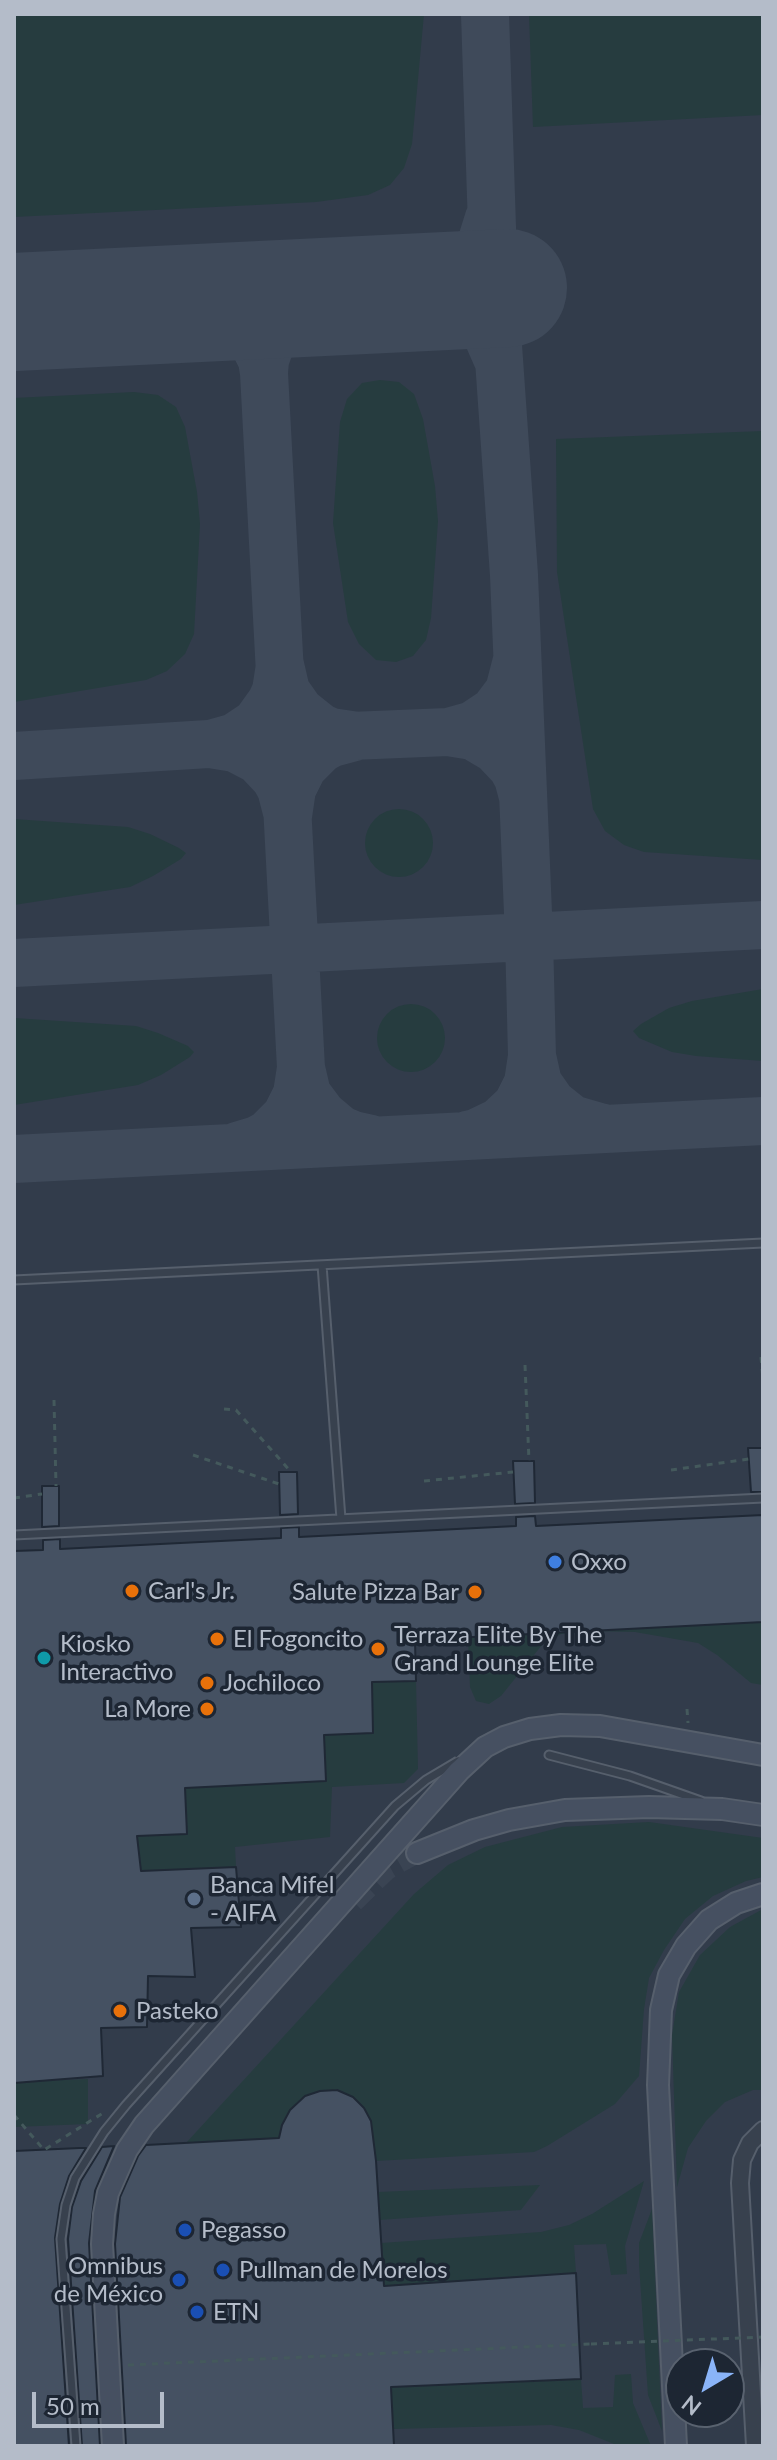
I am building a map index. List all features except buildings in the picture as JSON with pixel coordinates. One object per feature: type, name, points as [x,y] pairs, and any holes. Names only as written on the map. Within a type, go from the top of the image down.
[{"type":"main road","points":[[113,2446],[102,2244],[108,2193],[127,2150],[144,2125],[442,1789],[485,1747],[530,1729],[561,1725],[600,1726],[763,1755]]},
{"type":"main road","points":[[417,1853],[474,1830],[565,1810],[649,1807],[722,1809],[763,1815]]},
{"type":"main road","points":[[676,2446],[658,2085],[661,2010],[669,1975],[686,1946],[709,1920],[736,1903],[763,1894]]},
{"type":"street","points":[[755,2446],[740,2183],[742,2160],[750,2143],[763,2130]]},
{"type":"lane","points":[[14,1280],[763,1243]]},
{"type":"lane","points":[[322,1265],[341,1519]]},
{"type":"lane","points":[[14,1535],[763,1498]]},
{"type":"lane","points":[[76,2446],[61,2239],[66,2205],[75,2178],[104,2132],[126,2105],[395,1806],[426,1780],[485,1747]]},
{"type":"lane","points":[[549,1755],[630,1776],[722,1809]]},
{"type":"path","points":[[761,1357],[763,1380]]},
{"type":"path","points":[[525,1365],[529,1461]]},
{"type":"path","points":[[54,1400],[56,1486]]},
{"type":"path","points":[[224,1409],[236,1410],[291,1472]]},
{"type":"path","points":[[193,1455],[279,1484]]},
{"type":"path","points":[[671,1470],[749,1459]]},
{"type":"path","points":[[424,1481],[513,1472]]},
{"type":"path","points":[[14,1498],[42,1494]]},
{"type":"path","points":[[14,2115],[44,2150],[106,2111]]},
{"type":"path","points":[[122,2365],[763,2337]]},
{"type":"shaded area","points":[[14,14],[763,14],[763,2446],[14,2446]]},
{"type":"green space","points":[[14,14],[424,14],[412,144],[404,168],[390,185],[368,195],[316,202],[14,217]]},
{"type":"green space","points":[[529,14],[763,14],[763,115],[533,127]]},
{"type":"green space","points":[[380,380],[399,382],[414,394],[423,419],[438,521],[431,618],[426,640],[413,656],[396,662],[376,660],[359,644],[348,622],[333,523],[340,422],[347,399],[362,383]]},
{"type":"green space","points":[[134,392],[158,395],[176,407],[185,427],[200,524],[194,634],[185,654],[167,671],[146,680],[14,702],[14,398]]},
{"type":"green space","points":[[763,431],[763,860],[644,852],[624,845],[605,831],[593,809],[557,572],[556,439]]},
{"type":"green space","points":[[392,809],[406,809],[418,814],[428,824],[433,843],[428,862],[418,872],[406,877],[392,877],[380,872],[370,862],[365,850],[365,836],[370,824],[380,814]]},
{"type":"green space","points":[[14,819],[128,827],[150,834],[186,853],[153,876],[130,887],[14,905]]},
{"type":"green space","points":[[763,989],[763,1061],[672,1052],[639,1038],[633,1031],[669,1008]]},
{"type":"green space","points":[[404,1004],[418,1004],[430,1009],[440,1019],[445,1038],[440,1057],[430,1067],[418,1072],[404,1072],[392,1067],[382,1057],[377,1045],[377,1031],[382,1019],[392,1009]]},
{"type":"green space","points":[[14,1018],[136,1026],[188,1046],[194,1052],[161,1075],[138,1085],[14,1105]]},
{"type":"green space","points":[[763,1622],[763,1685],[751,1683],[698,1643],[635,1632],[589,1631],[561,1634],[542,1645],[501,1696],[489,1704],[476,1701],[470,1687],[468,1636]]},
{"type":"green space","points":[[416,1681],[418,1769],[404,1783],[332,1787],[330,1837],[235,1847],[236,1867],[141,1871],[137,1836],[185,1788],[326,1781],[324,1735],[372,1733],[372,1682]]},
{"type":"green space","points":[[649,1822],[763,1838],[763,1877],[713,1896],[685,1919],[664,1950],[649,1978],[639,2076],[615,2104],[534,2152],[376,2161],[371,2121],[364,2108],[353,2097],[337,2090],[305,2097],[290,2110],[279,2138],[186,2143],[414,1894],[448,1865],[485,1847],[562,1827]]},
{"type":"green space","points":[[763,1909],[763,2090],[753,2090],[725,2102],[706,2121],[688,2148],[677,2187],[672,2035],[679,1992],[700,1955],[730,1927]]},
{"type":"green space","points":[[88,2079],[88,2124],[14,2127],[14,2082]]},
{"type":"green space","points":[[644,2181],[625,2246],[627,2274],[611,2275],[606,2244],[574,2245],[576,2273],[384,2286],[381,2243],[541,2232],[569,2225],[592,2214]]},
{"type":"green space","points":[[540,2185],[521,2210],[379,2220],[378,2192]]},
{"type":"green space","points":[[652,2209],[662,2431],[648,2395],[639,2264],[639,2243]]},
{"type":"green space","points":[[631,2374],[633,2403],[651,2446],[619,2446],[579,2430],[551,2425],[393,2429],[391,2387],[581,2379],[583,2408],[613,2407],[615,2375]]},
{"type":"taxiway","points":[[485,14],[494,288],[514,575],[532,1056]]},
{"type":"taxiway","points":[[489,218],[479,250],[464,271],[444,285],[418,292],[444,296],[466,308],[483,326],[497,358]]},
{"type":"taxiway","points":[[185,303],[212,307],[234,319],[251,338],[262,360],[264,373],[273,337],[288,317],[308,303],[335,296]]},
{"type":"taxiway","points":[[264,373],[301,1068]]},
{"type":"taxiway","points":[[517,660],[509,691],[494,711],[473,725],[448,732],[473,736],[495,749],[512,767],[523,797]]},
{"type":"taxiway","points":[[280,665],[286,691],[300,711],[331,732],[358,736],[321,749],[303,767],[292,789],[288,816],[281,789],[258,760],[235,748],[210,744],[235,737],[256,723],[276,691],[280,665]]},
{"type":"taxiway","points":[[326,737],[448,732]]},
{"type":"taxiway","points":[[14,756],[241,742]]},
{"type":"taxiway","points":[[14,963],[763,925]]},
{"type":"taxiway","points":[[467,1135],[499,1122],[517,1105],[528,1083],[532,1056],[538,1083],[552,1103],[572,1119],[603,1128]]},
{"type":"taxiway","points":[[237,1146],[268,1134],[286,1116],[297,1094],[301,1068],[307,1094],[322,1114],[341,1130],[371,1139]]},
{"type":"taxiway","points":[[14,1159],[763,1121]]},
{"type":"runway","points":[[14,312],[508,288]]},
{"type":"tunnel","points":[[354,1902],[387,1870],[417,1853]]},
{"type":"place","name":"Oxxo","points":[[555,1562]]},
{"type":"place","name":"Carl's Jr.","points":[[132,1591]]},
{"type":"place","name":"Salute Pizza Bar","points":[[475,1592]]},
{"type":"place","name":"El Fogoncito","points":[[217,1639]]},
{"type":"place","name":"Terraza Elite By The Grand Lounge Elite","points":[[378,1649]]},
{"type":"place","name":"Kiosko Interactivo","points":[[44,1658]]},
{"type":"place","name":"Jochiloco","points":[[207,1683]]},
{"type":"place","name":"La More","points":[[207,1709]]},
{"type":"place","name":"Banca Mifel - AIFA","points":[[194,1899]]},
{"type":"place","name":"Pasteko","points":[[120,2011]]},
{"type":"place","name":"Pegasso","points":[[185,2230]]},
{"type":"place","name":"Pullman de Morelos","points":[[223,2270]]},
{"type":"place","name":"Omnibus de México","points":[[179,2280]]},
{"type":"place","name":"ETN","points":[[197,2312]]}]
